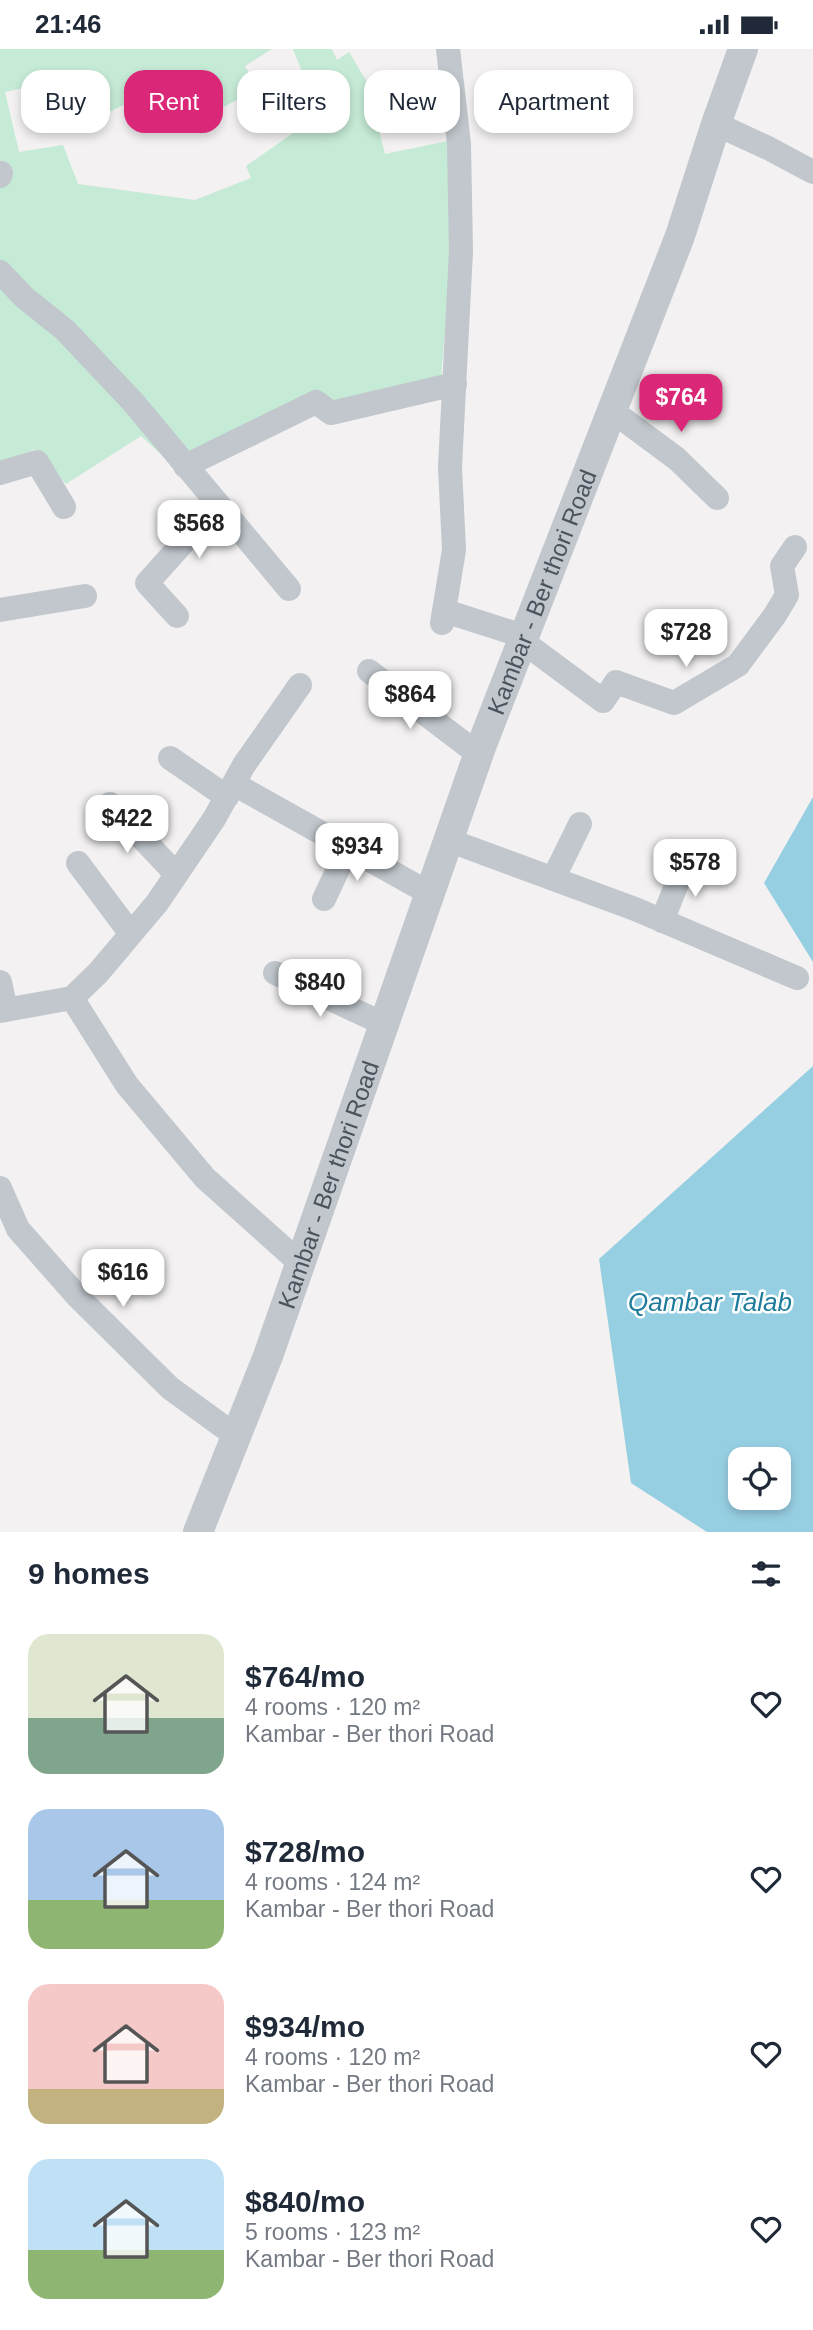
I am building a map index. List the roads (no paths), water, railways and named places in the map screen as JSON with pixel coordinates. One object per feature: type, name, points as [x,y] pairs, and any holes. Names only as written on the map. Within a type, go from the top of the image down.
[{"type":"street","points":[[449,49],[459,144],[461,251],[450,467],[454,549],[444,617],[523,639],[603,701],[616,682],[674,703],[738,665],[787,595],[782,566],[795,547]]},
{"type":"street","name":"Kambar - Ber thori Road","points":[[198,1532],[268,1356],[478,754],[680,236],[743,49]]},
{"type":"street","points":[[716,124],[813,172]]},
{"type":"street","points":[[0,272],[24,298],[65,330],[133,402],[289,589]]},
{"type":"street","points":[[186,466],[316,402],[331,413],[455,384]]},
{"type":"street","points":[[611,410],[677,459],[717,498]]},
{"type":"street","points":[[0,473],[37,461],[64,507]]},
{"type":"street","points":[[177,616],[147,583],[217,505]]},
{"type":"street","points":[[0,610],[85,596]]},
{"type":"street","points":[[369,671],[478,754]]},
{"type":"street","points":[[0,982],[3,1010],[72,998],[157,903],[214,819],[244,765],[300,685]]},
{"type":"street","points":[[170,758],[348,848],[429,893]]},
{"type":"street","points":[[110,804],[176,874]]},
{"type":"street","points":[[553,879],[580,824]]},
{"type":"street","points":[[448,840],[662,921],[797,978]]},
{"type":"street","points":[[324,899],[348,848]]},
{"type":"street","points":[[662,921],[685,860]]},
{"type":"street","points":[[78,863],[131,935]]},
{"type":"street","points":[[275,973],[384,1024]]},
{"type":"street","points":[[72,998],[127,1085],[205,1178],[300,1263]]},
{"type":"street","points":[[0,1188],[19,1229],[78,1297],[170,1388],[236,1436]]},
{"type":"water","points":[[813,797],[813,962],[764,883]]},
{"type":"water","name":"Qambar Talab","points":[[813,1066],[813,1532],[707,1532],[631,1483],[599,1259]]}]
